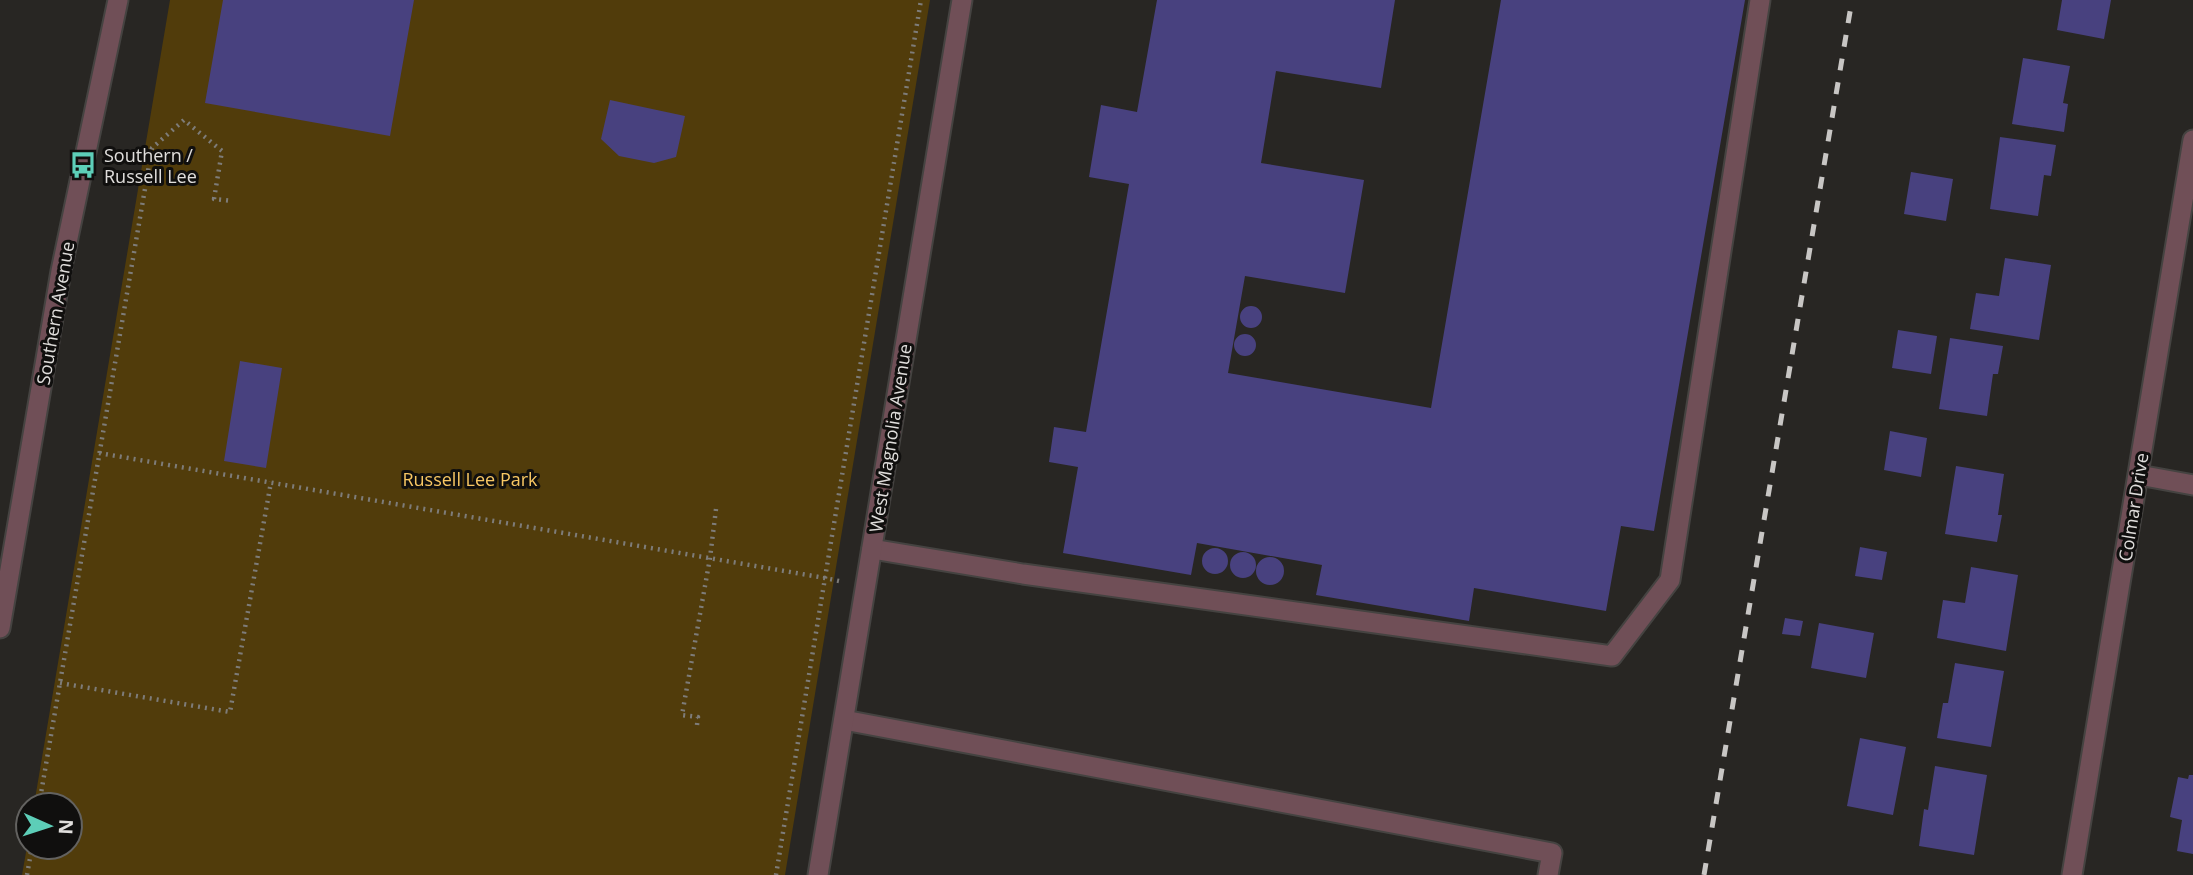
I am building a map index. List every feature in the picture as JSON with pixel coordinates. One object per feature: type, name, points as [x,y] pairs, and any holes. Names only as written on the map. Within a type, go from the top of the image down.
[{"type":"street","name":"Southern Avenue","points":[[0,628],[61,271],[113,0]]},
{"type":"street","name":"West Magnolia Avenue","points":[[818,875],[962,0]]},
{"type":"street","points":[[872,549],[1023,574],[1612,656],[1670,580],[1760,0]]},
{"type":"street","name":"Colmar Drive","points":[[2072,875],[2193,140]]},
{"type":"street","points":[[2138,475],[2193,485]]},
{"type":"street","points":[[844,720],[1552,853],[1548,875]]},
{"type":"path","points":[[776,875],[921,0]]},
{"type":"path","points":[[41,791],[152,148],[184,120],[222,151],[214,199],[232,201]]},
{"type":"path","points":[[99,453],[825,578]]},
{"type":"path","points":[[60,683],[230,712],[271,482]]},
{"type":"path","points":[[697,725],[698,717],[682,715],[716,509]]},
{"type":"green space","name":"Russell Lee Park","points":[[170,0],[930,0],[785,875],[22,875],[24,861],[84,861],[84,791],[36,791]]},
{"type":"building","points":[[223,0],[414,0],[390,136],[205,103]]},
{"type":"building","points":[[1157,0],[1395,0],[1381,88],[1276,71],[1261,163],[1364,180],[1345,293],[1245,276],[1228,373],[1431,408],[1501,0],[1745,0],[1654,531],[1621,526],[1606,611],[1474,588],[1469,621],[1316,595],[1322,565],[1197,543],[1191,575],[1063,553],[1078,467],[1049,462],[1054,427],[1086,432],[1129,184],[1089,177],[1101,105],[1137,112]]},
{"type":"building","points":[[2062,0],[2111,0],[2104,39],[2057,30]]},
{"type":"building","points":[[2023,58],[2070,66],[2063,103],[2068,104],[2064,132],[2012,124]]},
{"type":"building","points":[[610,100],[685,116],[676,157],[654,163],[619,156],[601,139]]},
{"type":"building","points":[[2000,137],[2056,145],[2051,176],[2044,175],[2038,216],[1990,209]]},
{"type":"building","points":[[1911,172],[1953,179],[1946,221],[1904,214]]},
{"type":"building","points":[[2005,258],[2051,265],[2039,340],[1970,329],[1976,293],[1999,296]]},
{"type":"building","points":[[1251,306],[1259,309],[1262,317],[1259,325],[1251,328],[1243,325],[1240,317],[1243,309]]},
{"type":"building","points":[[1898,330],[1937,336],[1931,374],[1892,368]]},
{"type":"building","points":[[1245,334],[1255,341],[1256,345],[1249,355],[1245,356],[1235,349],[1234,345],[1241,335]]},
{"type":"building","points":[[1950,338],[2003,346],[1998,374],[1993,374],[1987,416],[1939,409]]},
{"type":"building","points":[[240,361],[282,368],[266,468],[224,461]]},
{"type":"building","points":[[1890,431],[1927,438],[1921,477],[1884,470]]},
{"type":"building","points":[[1956,466],[2004,474],[1998,515],[2002,515],[1997,542],[1945,534]]},
{"type":"building","points":[[1860,547],[1887,552],[1882,580],[1855,576]]},
{"type":"building","points":[[1215,548],[1224,552],[1228,561],[1224,570],[1215,574],[1206,570],[1202,561],[1206,552]]},
{"type":"building","points":[[1243,552],[1252,556],[1256,565],[1252,574],[1243,578],[1234,574],[1230,565],[1234,556]]},
{"type":"building","points":[[1270,557],[1280,561],[1284,571],[1280,581],[1270,585],[1260,581],[1256,571],[1260,561]]},
{"type":"building","points":[[1971,567],[2018,575],[2006,651],[1937,638],[1943,600],[1965,603]]},
{"type":"building","points":[[1785,618],[1803,621],[1800,636],[1782,634]]},
{"type":"building","points":[[1819,623],[1874,633],[1866,678],[1811,668]]},
{"type":"building","points":[[1955,663],[2004,671],[1991,747],[1937,738],[1943,703],[1948,703]]},
{"type":"building","points":[[1860,738],[1906,747],[1893,815],[1847,806]]},
{"type":"building","points":[[1935,766],[1987,775],[1974,855],[1919,846],[1924,809],[1928,810]]},
{"type":"building","points":[[2189,775],[2193,775],[2193,854],[2177,851],[2182,820],[2170,817],[2178,777],[2188,779]]},
{"type":"railway","points":[[1704,875],[1852,0]]},
{"type":"place","name":"Southern / Russell Lee","points":[[83,165]]}]
